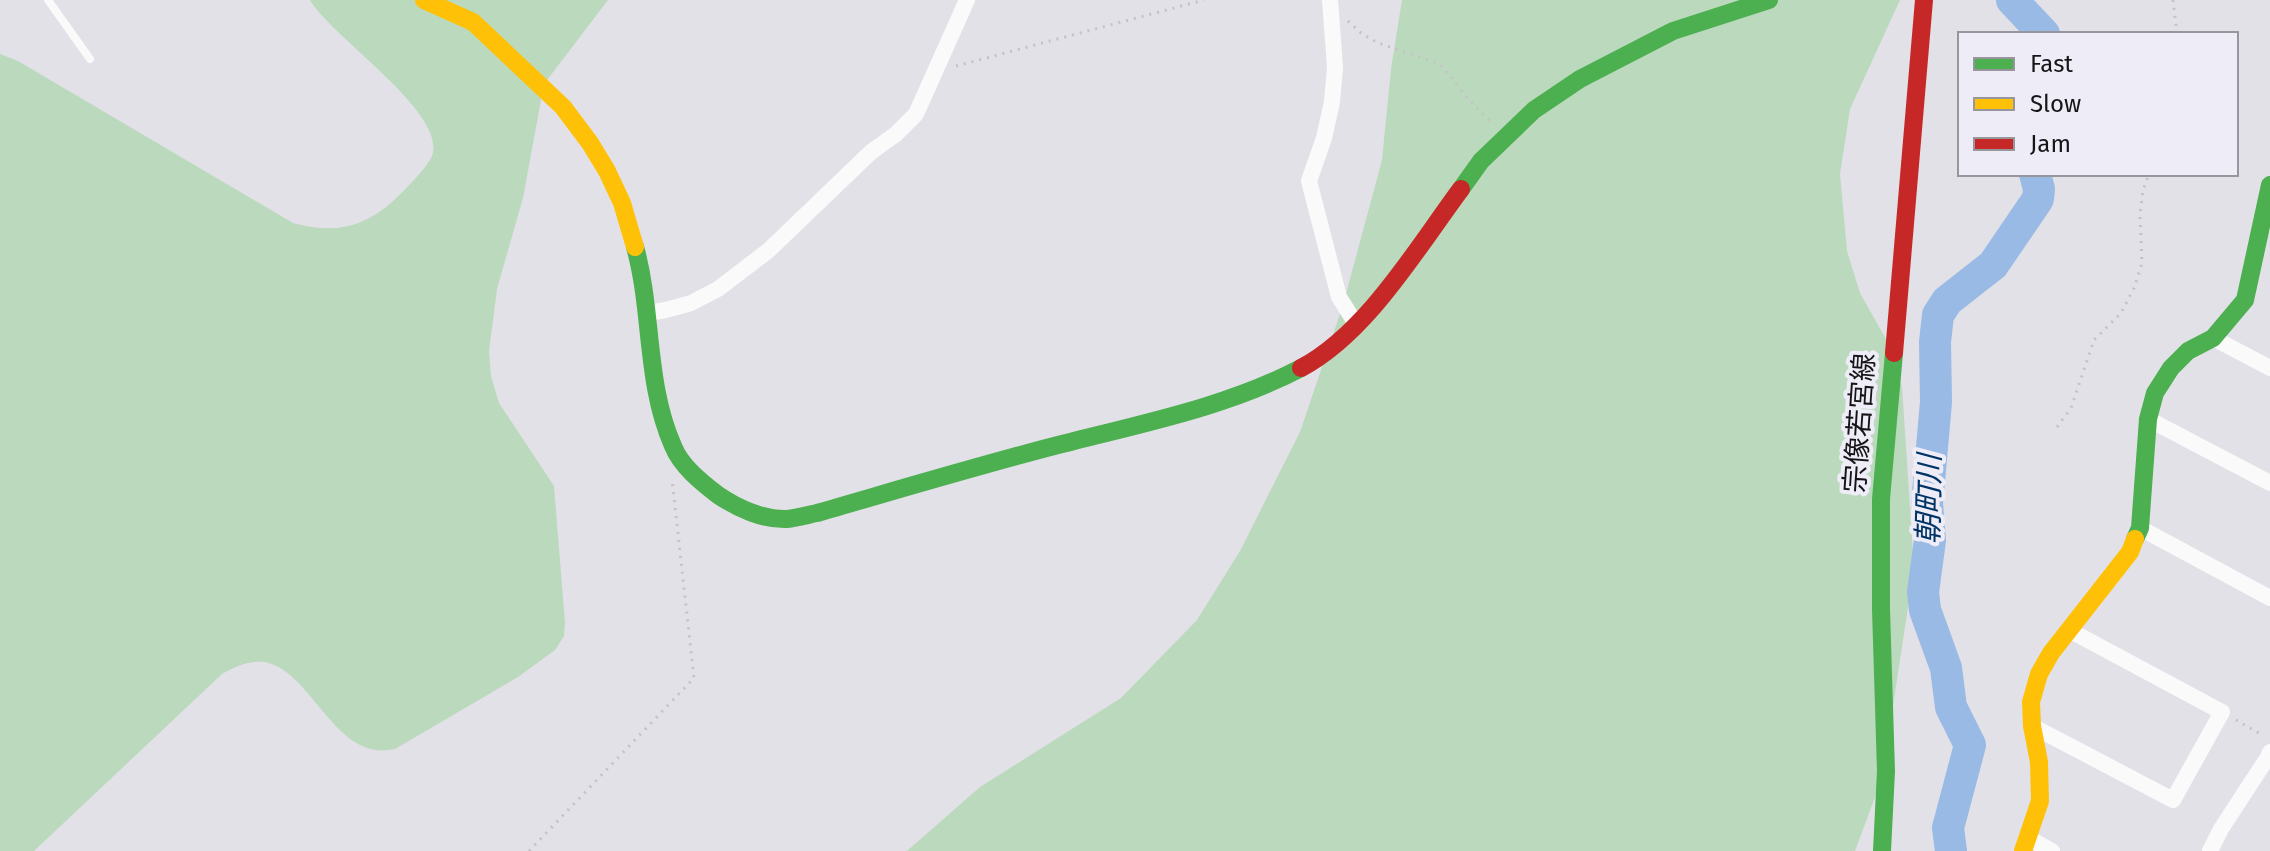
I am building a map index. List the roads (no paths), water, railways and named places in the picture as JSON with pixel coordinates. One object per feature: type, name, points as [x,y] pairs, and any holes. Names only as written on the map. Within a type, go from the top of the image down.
[{"type":"street","points":[[424,0],[473,22],[563,107],[590,143],[622,203],[641,269],[658,400],[673,447],[703,484],[727,501],[756,514],[786,519],[1159,419],[1267,386],[1320,358],[1374,307],[1481,161],[1534,110],[1580,79],[1673,31],[1769,0]]},
{"type":"street","points":[[648,313],[691,303],[718,289],[769,250],[871,152],[896,134],[916,114],[967,0]]},
{"type":"street","name":"宗像若宮線","points":[[1882,851],[1886,771],[1881,499],[1924,0]]},
{"type":"street","points":[[1330,2],[1335,67],[1332,102],[1309,181],[1339,297],[1356,324]]},
{"type":"street","points":[[2052,851],[2026,844],[2040,801],[2039,762],[2031,702],[2039,674],[2051,653],[2130,552],[2140,528],[2148,419],[2155,393],[2171,368],[2188,351],[2213,338],[2245,300],[2264,250],[2270,185]]},
{"type":"street","points":[[2213,338],[2270,368]]},
{"type":"street","points":[[2148,419],[2270,483]]},
{"type":"street","points":[[2140,528],[2270,598]]},
{"type":"street","points":[[2032,726],[2173,800],[2222,712],[2069,630]]},
{"type":"street","points":[[2210,851],[2270,752]]},
{"type":"lane","points":[[48,0],[90,59]]},
{"type":"waterway","name":"朝町川","points":[[2012,0],[2042,32]]},
{"type":"waterway","name":"朝町川","points":[[1951,851],[1948,828],[1970,745],[1951,707],[1946,668],[1925,610],[1923,592],[1930,540],[1927,504],[1936,402],[1938,315],[1947,301],[1993,265],[2038,199],[2036,176]]}]
